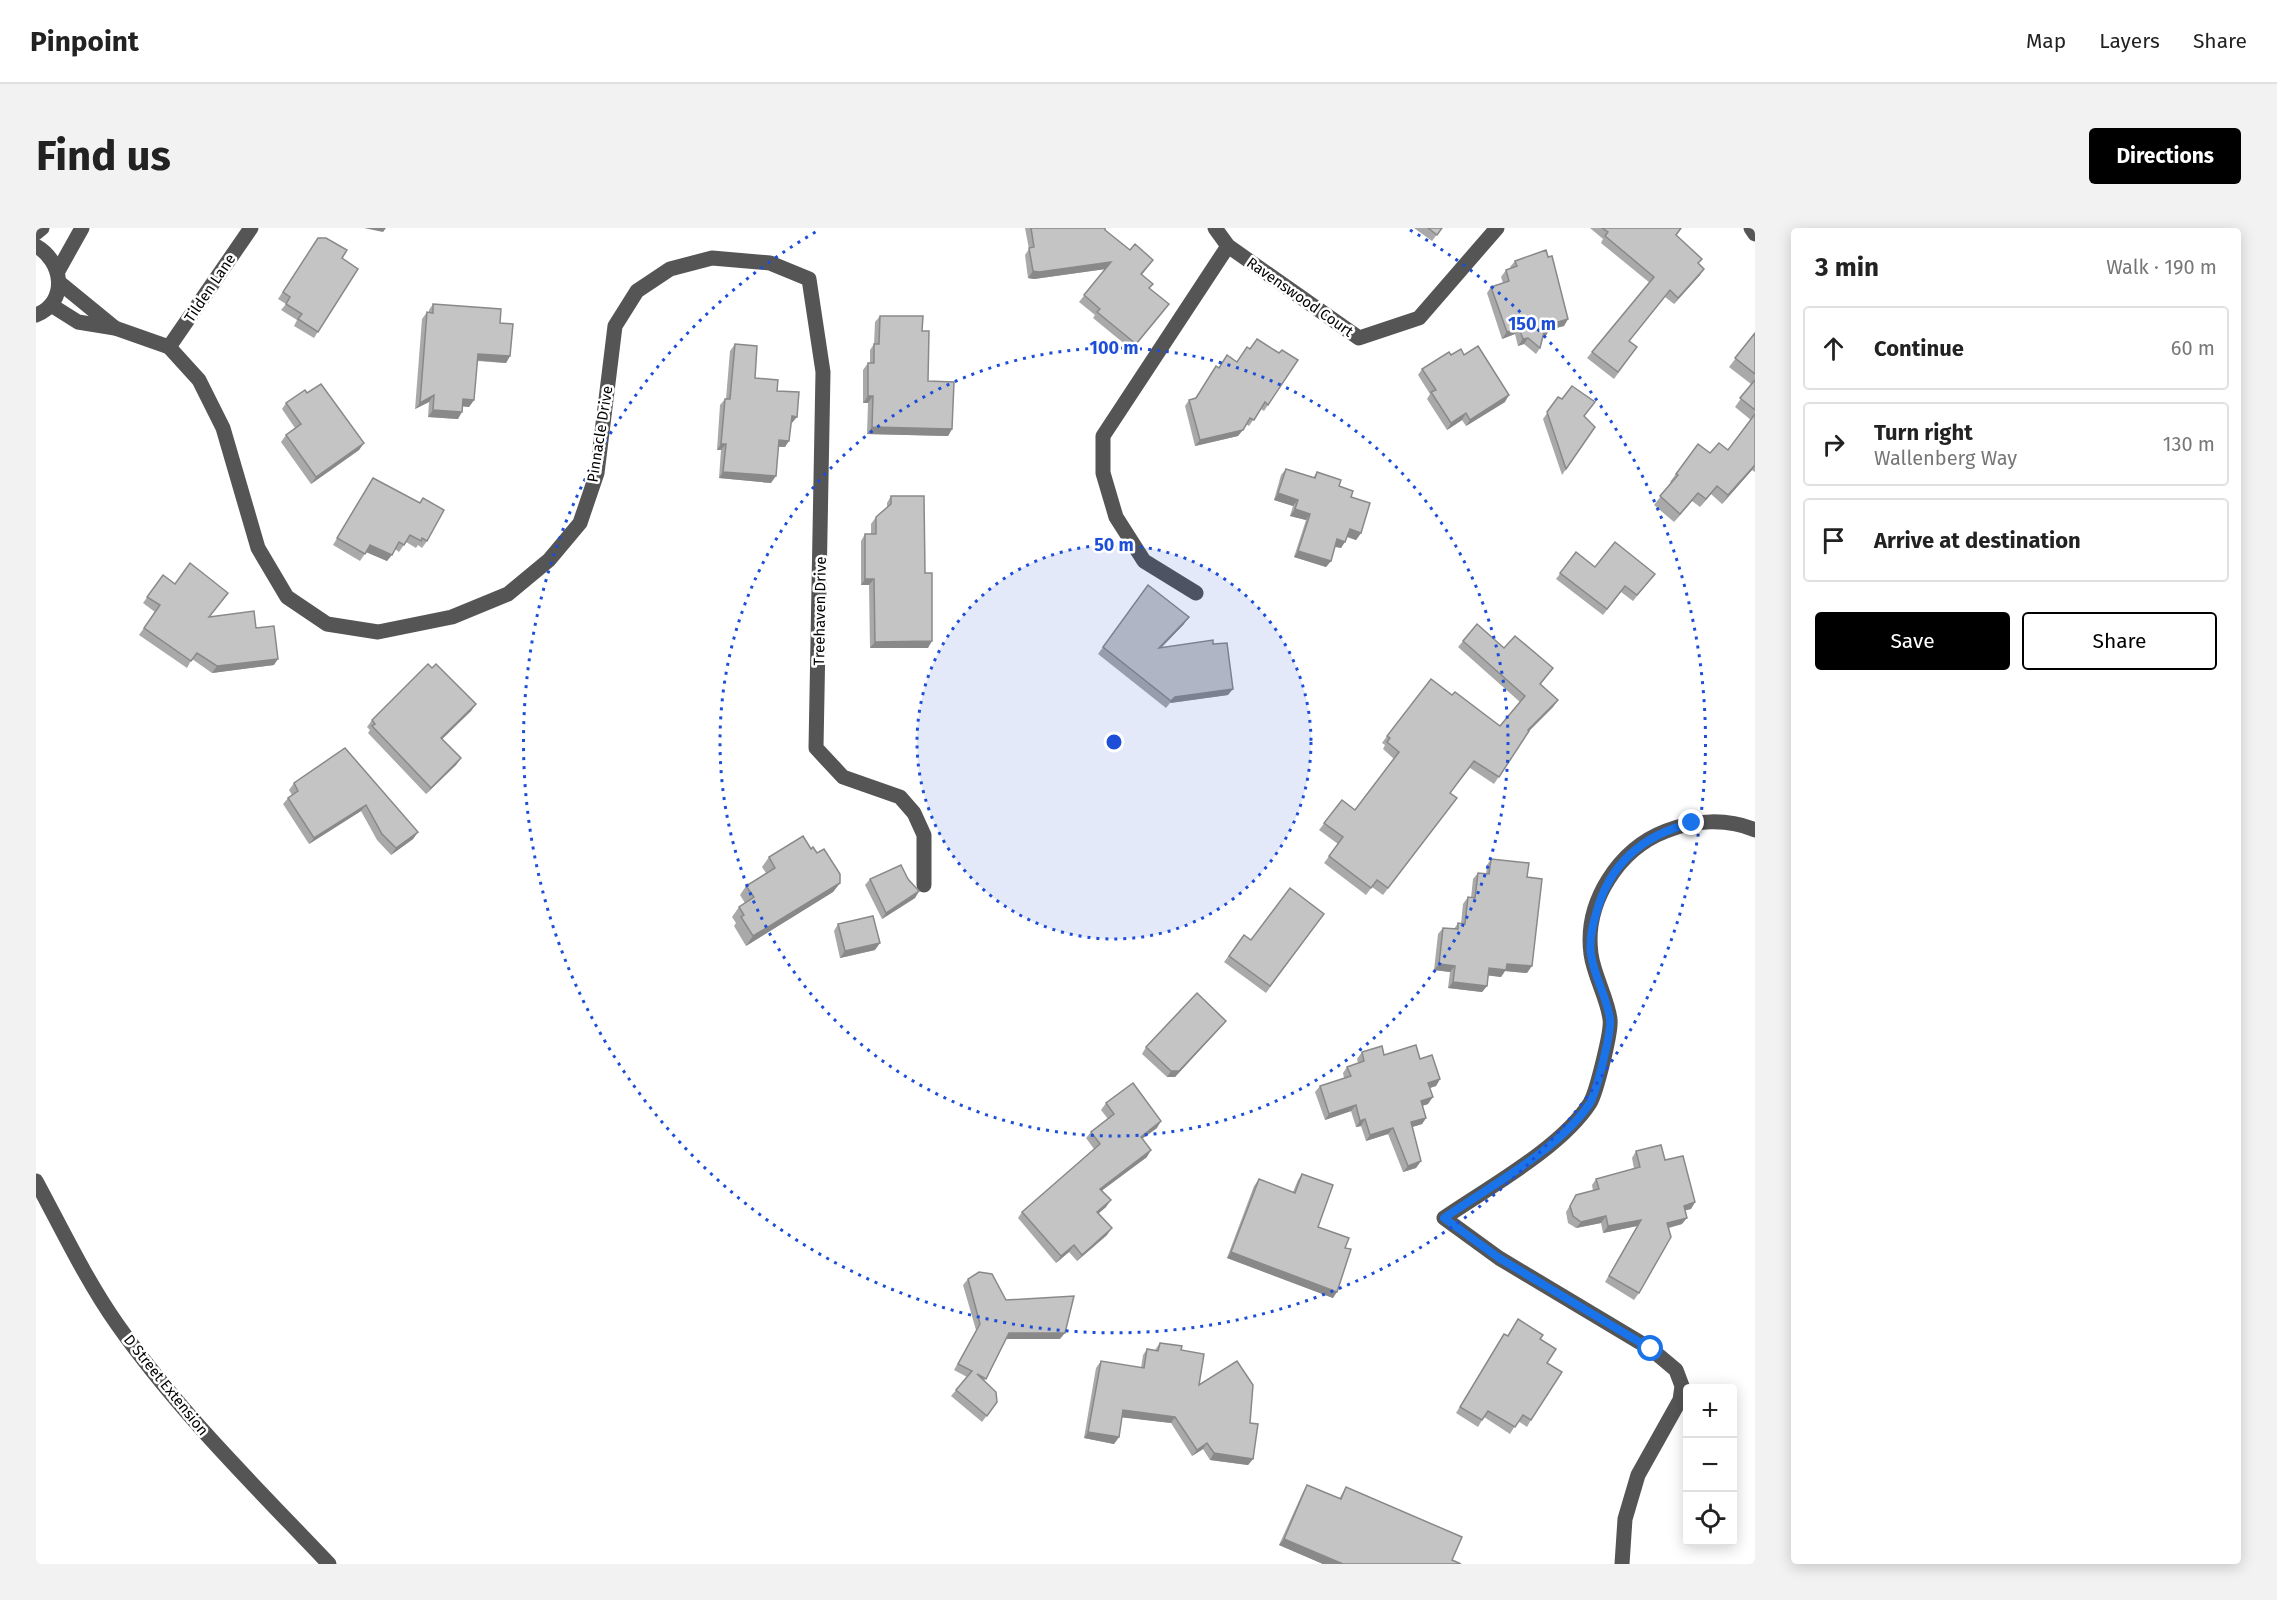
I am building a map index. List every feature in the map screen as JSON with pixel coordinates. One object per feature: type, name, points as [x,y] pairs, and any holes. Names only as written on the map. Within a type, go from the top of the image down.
[{"type":"street","points":[[36,233],[42,228]]},
{"type":"street","points":[[36,328],[82,228]]},
{"type":"street","name":"Tilden Lane","points":[[169,347],[250,228]]},
{"type":"street","name":"Ravenswood Court","points":[[1215,228],[1228,246],[1359,338],[1419,318],[1497,228]]},
{"type":"street","points":[[1751,228],[1755,234]]},
{"type":"street","name":"Pinnacle Drive","points":[[36,246],[54,260],[59,277],[115,328]]},
{"type":"street","points":[[1196,593],[1144,561],[1116,517],[1103,473],[1103,436],[1228,246]]},
{"type":"street","name":"Pinnacle Drive","points":[[43,311],[78,322],[115,328],[169,347],[199,380],[223,428],[258,548],[287,597],[327,624],[378,632],[452,617],[508,594],[549,560],[580,523],[597,473],[615,326],[637,291],[670,269],[712,258],[770,263],[809,279]]},
{"type":"street","name":"Treehaven Drive","points":[[809,279],[823,372],[816,748],[843,777],[900,797],[914,813],[924,835],[924,885]]},
{"type":"street","points":[[1622,1564],[1625,1519],[1638,1475],[1680,1400],[1682,1386],[1676,1370],[1651,1349],[1499,1258],[1444,1218],[1559,1138],[1591,1102],[1611,1021],[1591,952],[1592,929],[1608,879],[1621,861],[1636,846],[1675,827],[1710,822],[1731,823],[1755,830]]},
{"type":"street","name":"D Street Extension","points":[[36,1181],[76,1256],[116,1323],[166,1390],[329,1564]]},
{"type":"building","points":[[1031,228],[1105,228],[1130,250],[1135,244],[1153,260],[1141,274],[1153,284],[1149,288],[1169,304],[1136,344],[1097,312],[1100,309],[1084,295],[1111,262],[1033,271],[1029,248],[1034,247]]},
{"type":"building","points":[[1428,228],[1442,228],[1437,235]]},
{"type":"building","points":[[1602,228],[1681,228],[1676,235],[1702,259],[1698,263],[1704,269],[1678,298],[1670,290],[1629,341],[1637,347],[1618,372],[1592,352],[1654,277],[1605,236],[1608,232]]},
{"type":"building","points":[[318,238],[326,238],[347,250],[342,258],[358,269],[318,332],[298,319],[302,314],[286,304],[290,297],[283,292]]},
{"type":"building","points":[[1546,250],[1548,257],[1552,256],[1568,319],[1548,325],[1549,331],[1544,332],[1540,348],[1528,338],[1523,339],[1519,328],[1507,332],[1491,287],[1509,281],[1506,270],[1517,266],[1515,261]]},
{"type":"building","points":[[433,304],[501,309],[500,323],[513,324],[510,356],[478,354],[474,400],[463,399],[462,412],[433,410],[434,395],[420,403],[427,312],[433,313]]},
{"type":"building","points":[[880,316],[923,316],[922,331],[929,331],[928,381],[954,382],[952,429],[872,427],[873,396],[868,396],[868,363],[874,363],[874,344],[879,344]]},
{"type":"building","points":[[1755,333],[1755,374],[1735,358]]},
{"type":"building","points":[[1257,339],[1279,353],[1282,350],[1298,360],[1268,405],[1265,402],[1254,420],[1250,418],[1243,430],[1200,440],[1189,400],[1196,398],[1216,366],[1219,368],[1227,355],[1237,362],[1247,347],[1250,349]]},
{"type":"building","points":[[735,344],[757,346],[755,378],[778,380],[777,391],[799,392],[797,417],[792,416],[789,441],[779,440],[776,476],[723,472],[726,444],[721,444],[725,399],[730,399]]},
{"type":"building","points":[[1478,346],[1509,395],[1470,420],[1466,413],[1451,423],[1431,392],[1436,390],[1422,369],[1449,352],[1451,355],[1461,349],[1464,355]]},
{"type":"building","points":[[1755,380],[1755,410],[1740,398]]},
{"type":"building","points":[[321,384],[364,443],[316,477],[286,435],[301,424],[286,403],[305,390],[307,393]]},
{"type":"building","points":[[1572,386],[1595,402],[1584,416],[1595,427],[1566,469],[1547,412],[1558,397],[1562,399]]},
{"type":"building","points":[[1755,414],[1755,465],[1728,495],[1717,486],[1706,499],[1698,493],[1680,514],[1660,496],[1678,475],[1676,474],[1698,444],[1710,453],[1719,443],[1728,450]]},
{"type":"building","points":[[1286,469],[1315,478],[1317,472],[1341,480],[1339,486],[1353,491],[1351,497],[1370,503],[1361,533],[1350,529],[1345,542],[1337,539],[1331,561],[1298,551],[1310,514],[1295,509],[1298,500],[1278,493]]},
{"type":"building","points":[[373,478],[420,503],[423,498],[444,510],[427,541],[422,538],[421,541],[410,535],[404,545],[399,542],[392,555],[370,545],[365,554],[337,538]]},
{"type":"building","points":[[891,496],[924,496],[925,573],[932,573],[932,641],[875,642],[874,579],[865,579],[865,534],[876,534],[876,517],[891,504]]},
{"type":"building","points":[[1615,542],[1655,574],[1637,595],[1625,586],[1607,609],[1560,573],[1576,552],[1595,567]]},
{"type":"building","points":[[190,563],[228,593],[209,617],[254,611],[256,628],[274,626],[278,659],[217,666],[197,653],[191,661],[144,628],[160,605],[147,597],[163,575],[175,584]]},
{"type":"building","points":[[1148,585],[1189,617],[1159,648],[1213,640],[1213,644],[1227,643],[1233,689],[1175,697],[1171,701],[1103,647]]},
{"type":"building","points":[[1477,624],[1504,648],[1515,636],[1553,668],[1540,684],[1558,700],[1528,730],[1499,777],[1474,761],[1450,793],[1457,798],[1388,888],[1377,880],[1371,888],[1329,856],[1343,837],[1324,823],[1342,800],[1355,810],[1399,752],[1387,742],[1390,738],[1387,736],[1431,679],[1452,695],[1455,692],[1500,726],[1525,696],[1463,641]]},
{"type":"building","points":[[428,664],[432,668],[436,664],[476,704],[441,738],[461,758],[431,788],[372,726],[375,724],[372,720]]},
{"type":"building","points":[[345,748],[418,832],[396,848],[382,834],[366,805],[314,838],[288,798],[298,791],[294,783]]},
{"type":"building","points":[[803,836],[811,849],[813,847],[817,853],[824,849],[840,874],[840,883],[753,936],[741,917],[744,915],[739,907],[754,897],[746,886],[775,868],[769,857]]},
{"type":"building","points":[[1491,859],[1529,863],[1527,877],[1542,879],[1532,966],[1507,964],[1506,970],[1489,968],[1487,986],[1453,982],[1455,966],[1439,964],[1443,928],[1458,929],[1458,923],[1465,924],[1468,897],[1475,898],[1478,873],[1489,874]]},
{"type":"building","points":[[901,865],[908,879],[919,891],[886,913],[870,879]]},
{"type":"building","points":[[1290,888],[1324,914],[1270,986],[1229,956],[1244,935],[1251,940]]},
{"type":"building","points":[[873,916],[880,943],[845,951],[838,924]]},
{"type":"building","points":[[1197,993],[1226,1021],[1179,1071],[1171,1071],[1146,1047]]},
{"type":"building","points":[[1416,1045],[1420,1059],[1432,1055],[1440,1079],[1428,1083],[1433,1097],[1421,1101],[1426,1118],[1411,1122],[1421,1161],[1408,1166],[1393,1128],[1370,1135],[1365,1119],[1360,1121],[1356,1105],[1329,1114],[1320,1086],[1351,1076],[1347,1067],[1364,1061],[1362,1052],[1382,1046],[1384,1055]]},
{"type":"building","points":[[1133,1083],[1161,1121],[1141,1137],[1151,1150],[1100,1189],[1111,1200],[1097,1212],[1112,1228],[1082,1255],[1074,1245],[1061,1256],[1022,1212],[1100,1144],[1091,1132],[1114,1114],[1106,1103]]},
{"type":"building","points":[[1661,1145],[1665,1160],[1683,1156],[1695,1202],[1684,1206],[1687,1218],[1667,1223],[1671,1237],[1639,1293],[1609,1276],[1641,1220],[1608,1226],[1606,1216],[1581,1222],[1573,1216],[1570,1206],[1576,1195],[1599,1189],[1596,1179],[1640,1167],[1636,1151]]},
{"type":"building","points":[[1302,1174],[1333,1185],[1318,1227],[1349,1238],[1345,1248],[1351,1249],[1337,1292],[1231,1252],[1259,1179],[1295,1193]]},
{"type":"building","points":[[979,1272],[992,1274],[1006,1300],[1074,1296],[1065,1333],[1009,1333],[986,1379],[977,1374],[996,1392],[997,1402],[987,1416],[956,1390],[972,1371],[958,1364],[980,1324],[968,1279]]},
{"type":"building","points":[[1518,1319],[1543,1335],[1540,1339],[1556,1349],[1547,1363],[1562,1372],[1531,1420],[1523,1415],[1515,1427],[1488,1411],[1482,1420],[1460,1407],[1504,1334],[1508,1336]]},
{"type":"building","points":[[1160,1343],[1182,1346],[1181,1350],[1204,1354],[1199,1385],[1237,1361],[1253,1385],[1250,1423],[1258,1424],[1253,1459],[1214,1453],[1207,1443],[1197,1450],[1175,1417],[1123,1410],[1119,1437],[1088,1432],[1101,1361],[1144,1368],[1147,1349],[1158,1351]]},
{"type":"building","points":[[1307,1485],[1341,1499],[1346,1487],[1462,1537],[1452,1560],[1461,1564],[1343,1564],[1284,1539]]},
{"type":"route","points":[[1651,1349],[1499,1258],[1444,1218],[1559,1138],[1591,1102],[1611,1021],[1591,952],[1592,929],[1598,905],[1608,879],[1636,846],[1655,835],[1692,823]]}]
